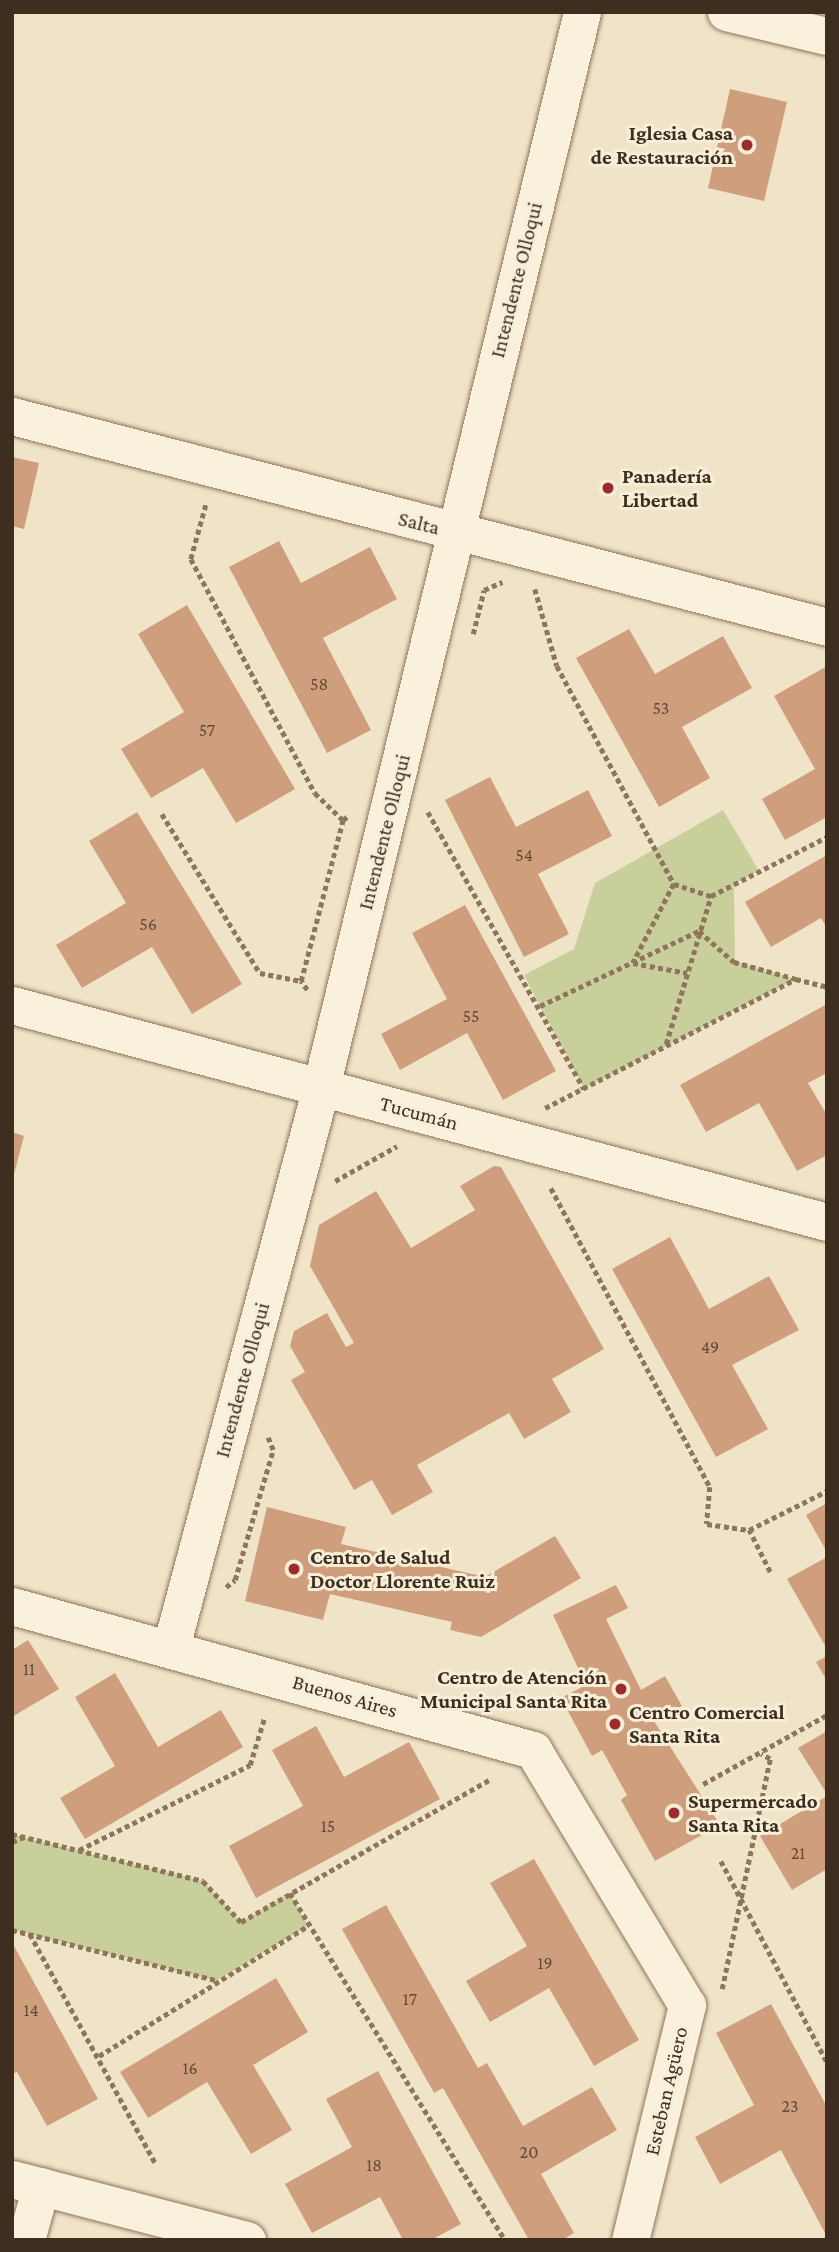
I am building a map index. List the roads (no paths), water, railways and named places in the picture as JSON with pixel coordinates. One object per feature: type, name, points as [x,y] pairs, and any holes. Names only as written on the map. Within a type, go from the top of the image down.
[{"type":"street","name":"Intendente Olloqui","points":[[171,1647],[321,1087],[458,533],[464,491],[582,12]]},
{"type":"street","points":[[726,12],[827,36]]},
{"type":"street","name":"Salta","points":[[12,416],[827,627]]},
{"type":"street","name":"Tucumán","points":[[12,1005],[827,1222]]},
{"type":"street","name":"Buenos Aires","points":[[12,1606],[171,1647],[533,1750],[608,1878]]},
{"type":"street","name":"Esteban Agüero","points":[[608,1878],[687,2005],[630,2240]]},
{"type":"street","points":[[26,2240],[26,2183],[247,2240]]},
{"type":"place","name":"Iglesia Casa de Restauración","points":[[747,145]]},
{"type":"place","name":"Panadería Libertad","points":[[608,488]]},
{"type":"place","name":"Centro de Salud Doctor Llorente Ruiz","points":[[294,1569]]},
{"type":"place","name":"Centro de Atención Municipal Santa Rita","points":[[621,1689]]},
{"type":"place","name":"Centro Comercial Santa Rita","points":[[615,1724]]},
{"type":"place","name":"Supermercado Santa Rita","points":[[674,1813]]}]
